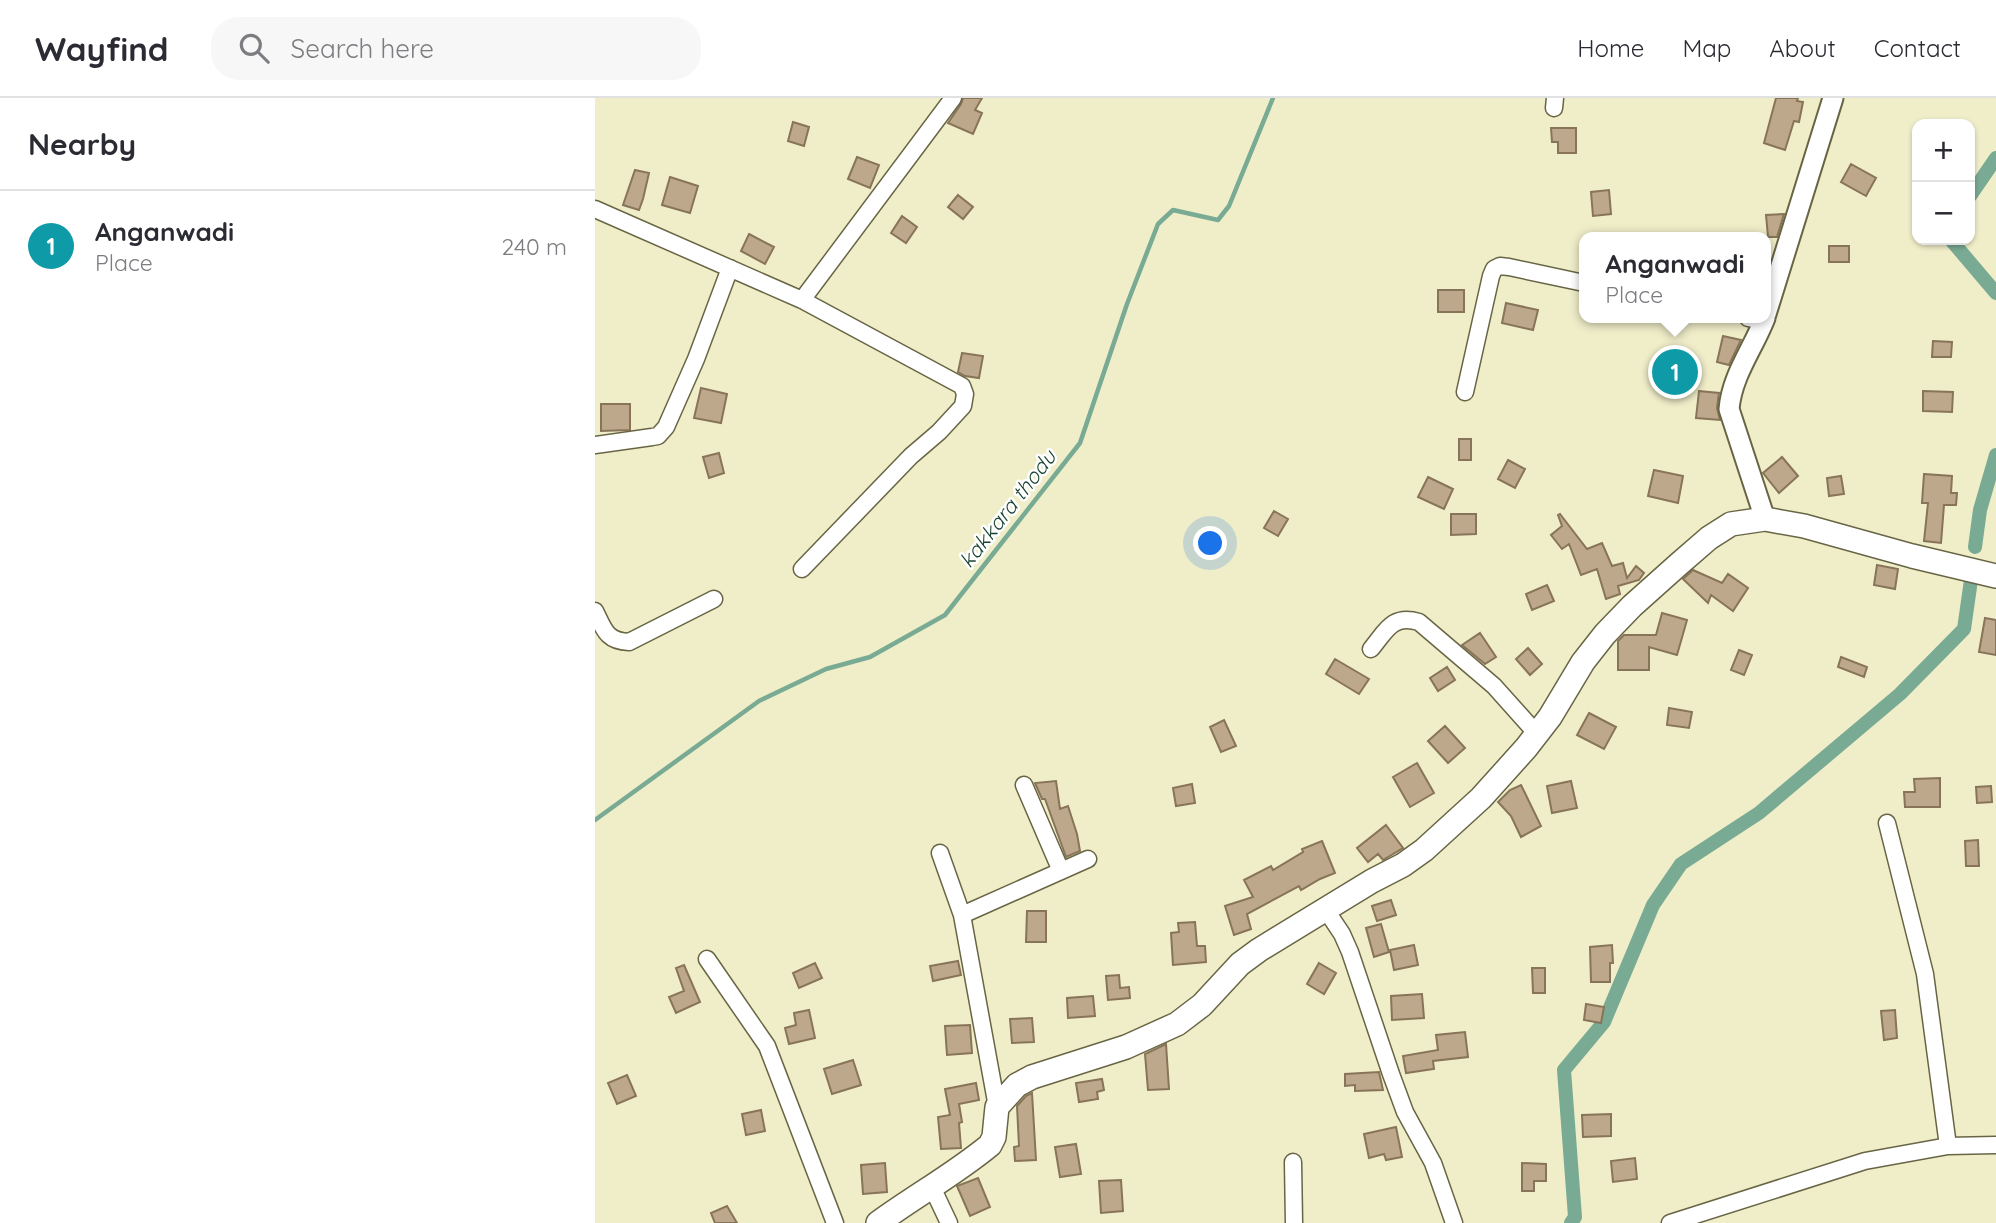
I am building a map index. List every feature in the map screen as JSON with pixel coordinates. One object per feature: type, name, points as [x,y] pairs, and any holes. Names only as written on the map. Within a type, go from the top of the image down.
[{"type":"main road","points":[[878,1223],[945,1180],[991,1145],[997,1107],[1017,1085],[1032,1077],[1126,1047],[1177,1024],[1202,1005],[1240,964],[1259,950],[1425,850],[1481,799],[1537,734],[1583,662],[1605,634],[1632,606],[1709,538],[1731,524],[1765,519],[1804,526],[1996,576]]},
{"type":"street","points":[[802,300],[953,98]]},
{"type":"street","points":[[1771,287],[1833,98]]},
{"type":"street","points":[[595,209],[802,300],[962,386],[965,394],[963,406],[802,569]]},
{"type":"street","points":[[1465,392],[1494,269],[1500,266],[1509,267],[1579,283]]},
{"type":"street","points":[[595,445],[652,438],[658,436],[666,427],[696,359],[730,268]]},
{"type":"street","points":[[1759,323],[1735,381],[1729,410],[1765,519]]},
{"type":"street","points":[[595,611],[607,635],[618,642],[629,642],[714,599]]},
{"type":"street","points":[[1371,649],[1398,620],[1419,622],[1494,686],[1537,734]]},
{"type":"street","points":[[1024,785],[1061,871]]},
{"type":"street","points":[[1887,823],[1925,974],[1948,1146]]},
{"type":"street","points":[[940,853],[962,915],[997,1107]]},
{"type":"street","points":[[962,915],[1088,859]]},
{"type":"street","points":[[1326,910],[1350,952],[1405,1112],[1433,1163],[1454,1223]]},
{"type":"street","points":[[707,959],[767,1046],[835,1223]]},
{"type":"street","points":[[1670,1223],[1865,1161],[1948,1146],[1996,1145]]},
{"type":"street","points":[[1293,1162],[1294,1223]]},
{"type":"street","points":[[932,1187],[949,1223]]},
{"type":"building","points":[[963,98],[982,98],[975,110],[982,113],[973,134],[948,123]]},
{"type":"building","points":[[1776,98],[1798,98],[1797,101],[1803,102],[1799,122],[1794,121],[1785,150],[1764,143]]},
{"type":"building","points":[[793,122],[809,127],[804,146],[788,141]]},
{"type":"building","points":[[1551,128],[1576,128],[1576,153],[1558,153],[1558,142],[1552,142]]},
{"type":"building","points":[[857,157],[879,165],[870,188],[848,179]]},
{"type":"building","points":[[1851,164],[1876,178],[1866,196],[1841,182]]},
{"type":"building","points":[[635,170],[649,173],[639,210],[623,205]]},
{"type":"building","points":[[670,177],[698,186],[690,213],[662,205]]},
{"type":"building","points":[[1609,190],[1611,214],[1593,216],[1591,192]]},
{"type":"building","points":[[958,195],[973,207],[963,219],[948,207]]},
{"type":"building","points":[[1784,214],[1777,237],[1771,237],[1771,232],[1768,232],[1766,215]]},
{"type":"building","points":[[902,216],[917,227],[906,243],[891,233]]},
{"type":"building","points":[[749,234],[774,247],[765,264],[741,251]]},
{"type":"building","points":[[1829,246],[1849,246],[1849,262],[1829,262]]},
{"type":"building","points":[[1438,290],[1464,290],[1464,312],[1438,312]]},
{"type":"building","points":[[1506,303],[1538,310],[1533,330],[1502,323]]},
{"type":"building","points":[[1723,336],[1741,340],[1729,365],[1717,362]]},
{"type":"building","points":[[1933,341],[1952,342],[1951,357],[1932,357]]},
{"type":"building","points":[[962,353],[983,356],[979,378],[958,372]]},
{"type":"building","points":[[1681,361],[1683,382],[1656,385],[1656,373],[1667,372],[1666,362]]},
{"type":"building","points":[[701,388],[727,394],[721,423],[694,418]]},
{"type":"building","points":[[1699,391],[1719,393],[1717,408],[1720,420],[1696,418]]},
{"type":"building","points":[[1923,391],[1953,392],[1952,412],[1923,411]]},
{"type":"building","points":[[601,404],[630,404],[630,430],[601,431]]},
{"type":"building","points":[[1459,439],[1471,439],[1471,460],[1459,460]]},
{"type":"building","points":[[719,453],[724,473],[709,478],[703,457]]},
{"type":"building","points":[[1782,457],[1798,476],[1779,493],[1763,473]]},
{"type":"building","points":[[1508,460],[1525,469],[1515,488],[1498,479]]},
{"type":"building","points":[[1654,470],[1683,476],[1678,503],[1648,496]]},
{"type":"building","points":[[1924,474],[1952,476],[1951,493],[1957,493],[1956,505],[1944,505],[1941,543],[1924,541],[1928,503],[1922,503]]},
{"type":"building","points":[[1841,476],[1844,494],[1829,496],[1827,478]]},
{"type":"building","points":[[1428,477],[1453,489],[1444,509],[1418,497]]},
{"type":"building","points":[[1274,511],[1288,519],[1278,536],[1264,528]]},
{"type":"building","points":[[1451,514],[1476,514],[1476,534],[1451,535]]},
{"type":"building","points":[[1560,514],[1587,549],[1602,543],[1612,566],[1623,563],[1627,578],[1636,566],[1644,573],[1639,580],[1618,586],[1620,594],[1606,599],[1597,569],[1581,575],[1569,544],[1562,549],[1551,535],[1562,526],[1558,515]]},
{"type":"building","points":[[1877,565],[1898,569],[1895,589],[1874,585]]},
{"type":"building","points":[[1693,570],[1722,583],[1728,574],[1748,588],[1733,611],[1711,595],[1708,603],[1683,579]]},
{"type":"building","points":[[1547,585],[1554,601],[1532,610],[1526,594]]},
{"type":"building","points":[[1662,613],[1687,620],[1677,655],[1649,647],[1649,670],[1618,670],[1618,641],[1624,635],[1656,635]]},
{"type":"building","points":[[1985,618],[1996,620],[1996,655],[1979,652]]},
{"type":"building","points":[[1480,633],[1496,657],[1485,664],[1462,645]]},
{"type":"building","points":[[1528,648],[1542,664],[1530,675],[1516,659]]},
{"type":"building","points":[[1739,650],[1752,655],[1744,675],[1731,670]]},
{"type":"building","points":[[1841,657],[1867,667],[1864,677],[1838,667]]},
{"type":"building","points":[[1335,659],[1369,679],[1359,694],[1326,674]]},
{"type":"building","points":[[1447,667],[1455,680],[1438,691],[1430,678]]},
{"type":"building","points":[[1669,708],[1692,712],[1689,728],[1667,725]]},
{"type":"building","points":[[1589,713],[1616,727],[1604,749],[1577,735]]},
{"type":"building","points":[[1224,720],[1236,746],[1221,752],[1210,727]]},
{"type":"building","points":[[1445,726],[1465,748],[1448,763],[1428,741]]},
{"type":"building","points":[[1417,763],[1434,793],[1410,807],[1393,777]]},
{"type":"building","points":[[1940,778],[1940,807],[1905,807],[1904,792],[1915,792],[1914,779]]},
{"type":"building","points":[[1056,781],[1060,809],[1068,806],[1080,851],[1066,857],[1045,799],[1042,799],[1035,783]]},
{"type":"building","points":[[1571,781],[1577,808],[1552,813],[1547,786]]},
{"type":"building","points":[[1192,784],[1195,803],[1176,806],[1173,788]]},
{"type":"building","points":[[1521,785],[1541,826],[1521,837],[1511,816],[1498,802],[1510,790]]},
{"type":"building","points":[[1991,786],[1992,802],[1977,803],[1976,787]]},
{"type":"building","points":[[1386,825],[1403,848],[1383,860],[1378,854],[1368,862],[1357,848]]},
{"type":"building","points":[[1978,840],[1979,866],[1966,866],[1965,841]]},
{"type":"building","points":[[1322,841],[1335,873],[1301,890],[1299,886],[1247,914],[1251,929],[1234,935],[1225,906],[1253,897],[1244,880],[1271,866],[1273,870],[1303,852],[1302,849]]},
{"type":"building","points":[[1391,900],[1396,915],[1377,921],[1372,906]]},
{"type":"building","points":[[1027,911],[1046,911],[1046,942],[1026,942]]},
{"type":"building","points":[[1195,922],[1197,946],[1205,946],[1206,962],[1173,965],[1171,933],[1179,932],[1178,923]]},
{"type":"building","points":[[1381,924],[1389,952],[1374,957],[1366,928]]},
{"type":"building","points":[[1414,945],[1418,965],[1394,970],[1390,950]]},
{"type":"building","points":[[1612,945],[1610,982],[1591,982],[1590,947]]},
{"type":"building","points":[[958,961],[961,975],[933,981],[930,966]]},
{"type":"building","points":[[815,963],[822,978],[799,988],[793,973]]},
{"type":"building","points":[[1319,963],[1336,973],[1324,994],[1307,984]]},
{"type":"building","points":[[684,965],[700,1002],[676,1013],[669,997],[684,991],[676,968]]},
{"type":"building","points":[[1532,968],[1545,968],[1545,993],[1533,993]]},
{"type":"building","points":[[1119,975],[1120,988],[1129,987],[1130,998],[1108,1000],[1106,976]]},
{"type":"building","points":[[1422,994],[1424,1018],[1392,1020],[1391,996]]},
{"type":"building","points":[[1093,996],[1095,1016],[1068,1018],[1067,998]]},
{"type":"building","points":[[1586,1004],[1604,1007],[1601,1023],[1584,1020]]},
{"type":"building","points":[[809,1010],[815,1038],[789,1044],[785,1028],[796,1025],[794,1013]]},
{"type":"building","points":[[1895,1010],[1897,1038],[1884,1040],[1881,1011]]},
{"type":"building","points":[[1032,1018],[1034,1042],[1012,1043],[1010,1019]]},
{"type":"building","points":[[970,1025],[972,1053],[947,1055],[945,1026]]},
{"type":"building","points":[[1465,1032],[1468,1057],[1433,1061],[1434,1069],[1406,1073],[1403,1056],[1438,1050],[1436,1035]]},
{"type":"building","points":[[1166,1044],[1169,1089],[1148,1090],[1145,1054]]},
{"type":"building","points":[[853,1060],[861,1085],[832,1094],[824,1069]]},
{"type":"building","points":[[1379,1072],[1383,1090],[1355,1091],[1355,1085],[1345,1086],[1345,1074]]},
{"type":"building","points":[[627,1075],[636,1096],[617,1104],[608,1083]]},
{"type":"building","points":[[1102,1079],[1104,1090],[1097,1092],[1098,1099],[1079,1102],[1076,1083]]},
{"type":"building","points":[[976,1083],[979,1100],[959,1104],[962,1122],[959,1123],[961,1148],[941,1149],[938,1117],[950,1115],[945,1089]]},
{"type":"building","points":[[1032,1093],[1036,1160],[1015,1161],[1014,1147],[1019,1146],[1017,1106]]},
{"type":"building","points":[[761,1110],[765,1131],[746,1135],[742,1114]]},
{"type":"building","points":[[1611,1114],[1611,1136],[1583,1137],[1582,1115]]},
{"type":"building","points":[[1396,1127],[1402,1157],[1386,1160],[1384,1154],[1369,1158],[1364,1134]]},
{"type":"building","points":[[1076,1144],[1081,1174],[1060,1177],[1055,1147]]},
{"type":"building","points":[[1635,1158],[1637,1179],[1613,1182],[1611,1161]]},
{"type":"building","points":[[885,1163],[887,1192],[863,1194],[861,1165]]},
{"type":"building","points":[[1522,1163],[1546,1164],[1546,1181],[1534,1181],[1534,1191],[1522,1191]]},
{"type":"building","points":[[978,1178],[990,1207],[970,1216],[957,1186]]},
{"type":"building","points":[[1121,1180],[1123,1211],[1101,1213],[1099,1181]]},
{"type":"building","points":[[727,1206],[737,1223],[715,1223],[711,1213]]},
{"type":"waterway","name":"kakkara thodu","points":[[595,820],[759,701],[826,669],[870,657],[945,615],[1080,443],[1127,304],[1158,224],[1173,210],[1218,220],[1229,206],[1273,98]]},
{"type":"waterway","points":[[1975,189],[1996,158]]},
{"type":"waterway","points":[[1955,245],[1996,293]]},
{"type":"waterway","points":[[1975,547],[1980,510],[1996,455]]},
{"type":"waterway","points":[[1571,1223],[1575,1217],[1564,1070],[1604,1022],[1653,905],[1681,864],[1759,813],[1900,694],[1964,629],[1971,580]]},
{"type":"place","name":"Anganwadi","points":[[1675,372]]}]
